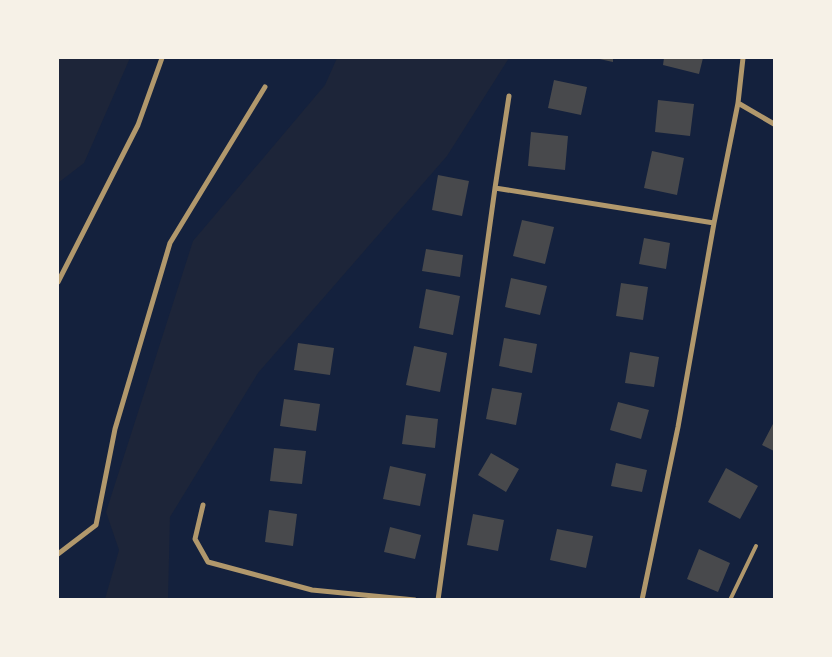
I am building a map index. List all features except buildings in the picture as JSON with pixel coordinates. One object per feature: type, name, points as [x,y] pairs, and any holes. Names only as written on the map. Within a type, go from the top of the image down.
[{"type":"street","points":[[58,282],[138,125],[162,58]]},
{"type":"street","points":[[642,600],[678,427],[714,223],[738,103],[743,58]]},
{"type":"street","points":[[58,554],[96,526],[115,429],[170,243],[265,87]]},
{"type":"street","points":[[438,600],[495,188],[510,96]]},
{"type":"street","points":[[738,103],[774,124]]},
{"type":"street","points":[[495,188],[714,223]]},
{"type":"street","points":[[203,505],[195,539],[208,562],[312,590],[415,600]]},
{"type":"lane","points":[[730,600],[756,546]]},
{"type":"shaded area","points":[[58,58],[130,58],[84,163],[58,183]]},
{"type":"shaded area","points":[[337,58],[509,58],[447,156],[258,373],[170,517],[168,599],[105,599],[119,550],[106,512],[193,241],[325,85]]}]
